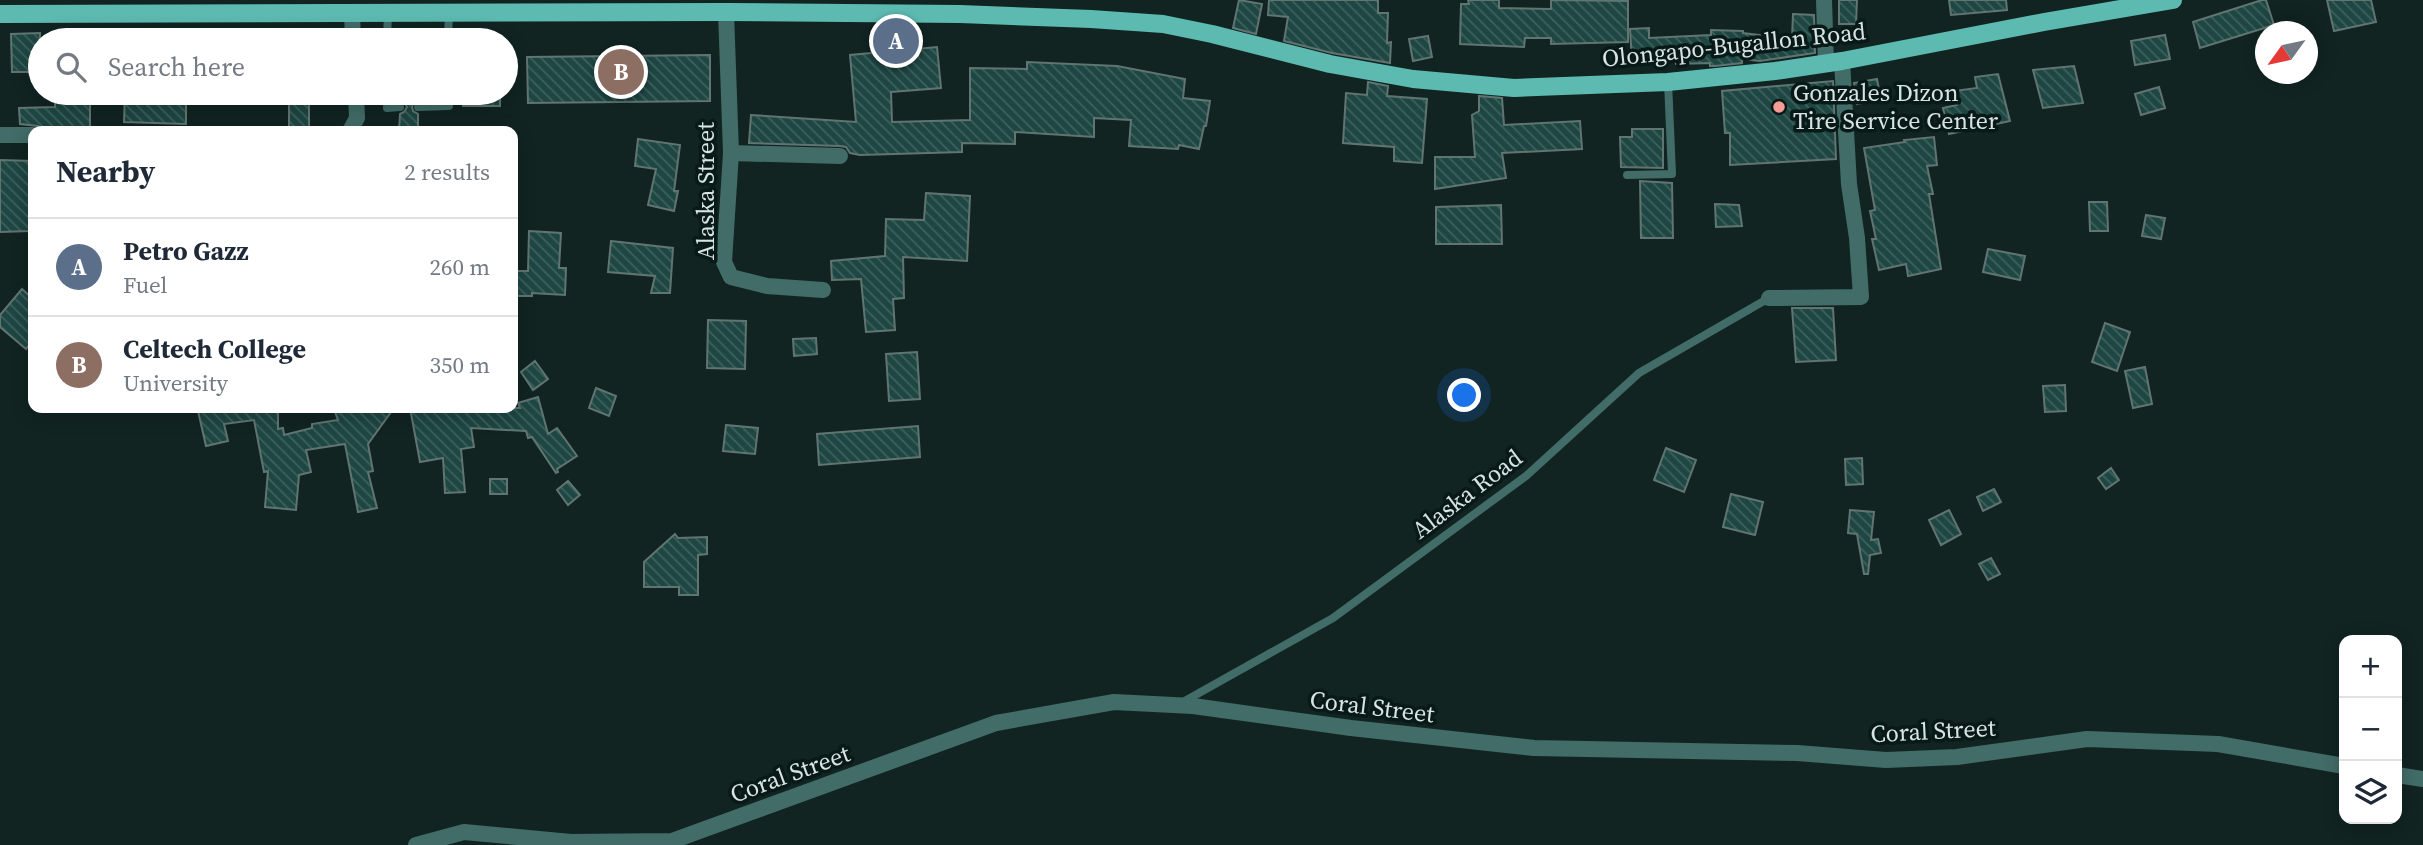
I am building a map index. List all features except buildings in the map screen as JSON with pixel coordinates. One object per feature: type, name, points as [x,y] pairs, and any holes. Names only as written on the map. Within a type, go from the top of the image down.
[{"type":"main road","name":"Olongapo-Bugallon Road","points":[[0,14],[151,7],[312,7],[352,13],[388,12],[417,6],[449,12],[487,6],[960,14],[1163,24],[1331,64],[1413,79],[1514,88],[1668,82],[1834,63],[2174,0]]},
{"type":"street","points":[[1769,299],[1861,297],[1857,238],[1824,0]]},
{"type":"street","name":"Alaska Street","points":[[726,12],[731,153],[724,262],[731,277],[767,286],[823,290]]},
{"type":"street","points":[[352,13],[353,28]]},
{"type":"street","points":[[353,126],[357,118],[356,105]]},
{"type":"street","points":[[0,135],[28,135]]},
{"type":"street","points":[[731,153],[840,156]]},
{"type":"street","name":"Coral Street","points":[[416,845],[464,832],[570,842],[672,841],[996,723],[1114,702],[1177,706],[1534,748],[1797,753],[1886,760],[1957,757],[2087,739],[2218,744],[2339,765]]},
{"type":"street","points":[[2402,776],[2423,779]]},
{"type":"lane","points":[[387,28],[388,12]]},
{"type":"lane","points":[[448,28],[449,12]]},
{"type":"lane","points":[[1627,175],[1672,174],[1668,82]]},
{"type":"lane","points":[[387,105],[387,108],[400,107]]},
{"type":"lane","points":[[418,107],[449,105]]},
{"type":"lane","name":"Alaska Road","points":[[1177,706],[1333,618],[1526,476],[1639,373],[1769,299]]},
{"type":"place","name":"Petro Gazz","points":[[896,41]]},
{"type":"place","name":"Celtech College","points":[[621,72]]},
{"type":"place","name":"Gonzales Dizon Tire Service Center","points":[[1779,107]]}]
